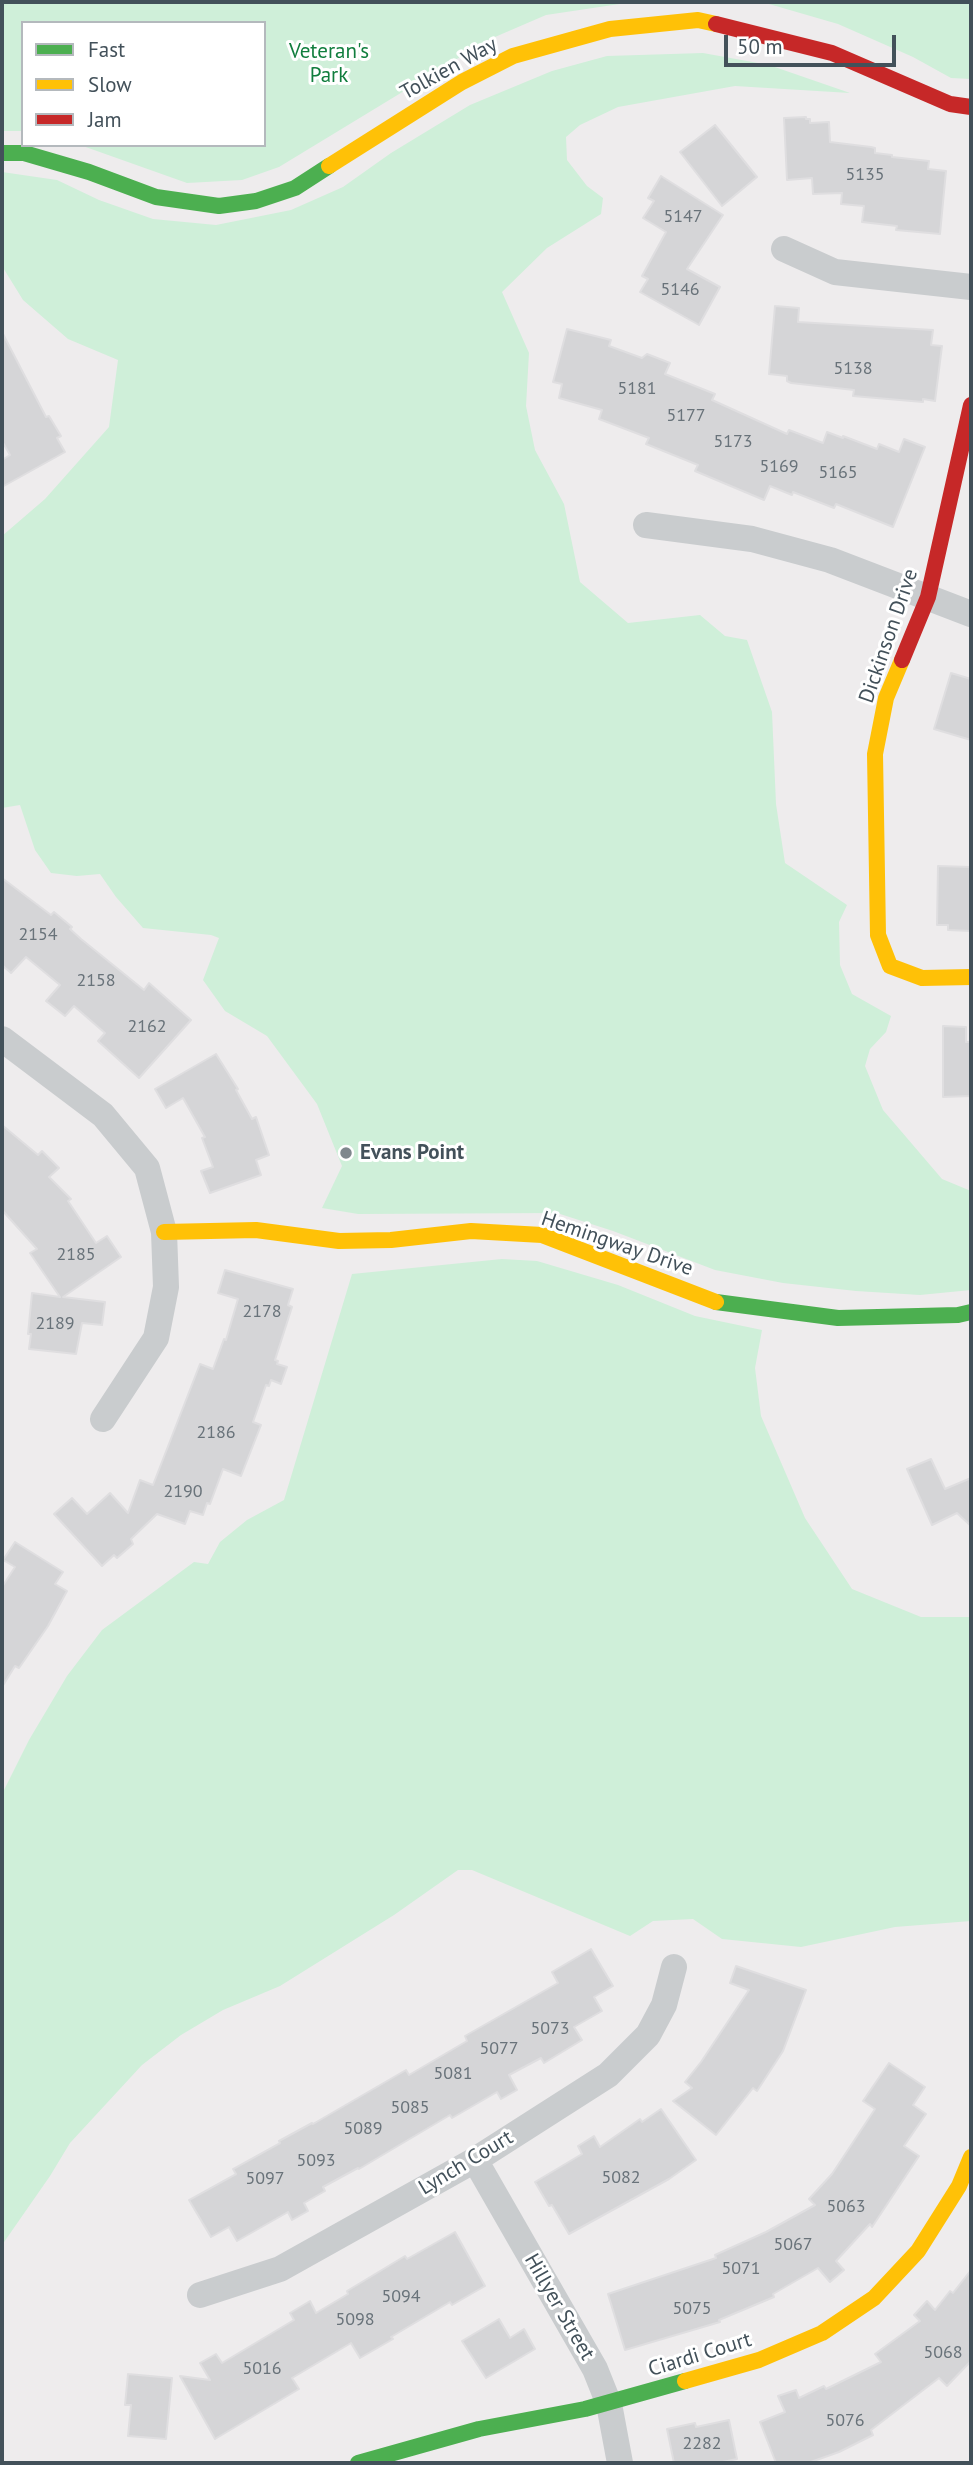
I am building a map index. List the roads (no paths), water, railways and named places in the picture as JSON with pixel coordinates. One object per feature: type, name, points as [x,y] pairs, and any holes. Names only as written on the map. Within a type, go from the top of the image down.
[{"type":"street","name":"Tolkien Way","points":[[2,153],[24,153],[89,172],[156,197],[219,206],[256,201],[295,188],[462,82],[513,56],[610,29],[698,20],[832,53],[950,104],[971,107]]},
{"type":"street","points":[[785,249],[835,272],[971,287]]},
{"type":"street","name":"Dickinson Drive","points":[[971,405],[928,597],[886,698],[875,754],[878,935],[890,966],[922,978],[971,977]]},
{"type":"street","points":[[646,525],[752,539],[830,560],[971,614]]},
{"type":"street","points":[[2,1040],[103,1115],[146,1168],[164,1232],[166,1287],[156,1338],[103,1419]]},
{"type":"street","name":"Hemingway Drive","points":[[164,1232],[256,1230],[339,1241],[391,1240],[471,1231],[542,1234],[715,1302],[838,1318],[958,1315],[971,1312]]},
{"type":"street","name":"Lynch Court","points":[[200,2295],[280,2269],[475,2160],[608,2075],[648,2035],[664,2005],[674,1967]]},
{"type":"street","name":"Ciardi Court","points":[[358,2463],[479,2429],[609,2404],[759,2360],[822,2333],[874,2298],[918,2251],[959,2186],[971,2157]]},
{"type":"street","name":"Hillyer Street","points":[[475,2160],[595,2369],[609,2404],[620,2463]]},
{"type":"place","name":"Evans Point","points":[[346,1153]]},
{"type":"park label","name":"Veteran's Park","points":[[329,64]]}]
